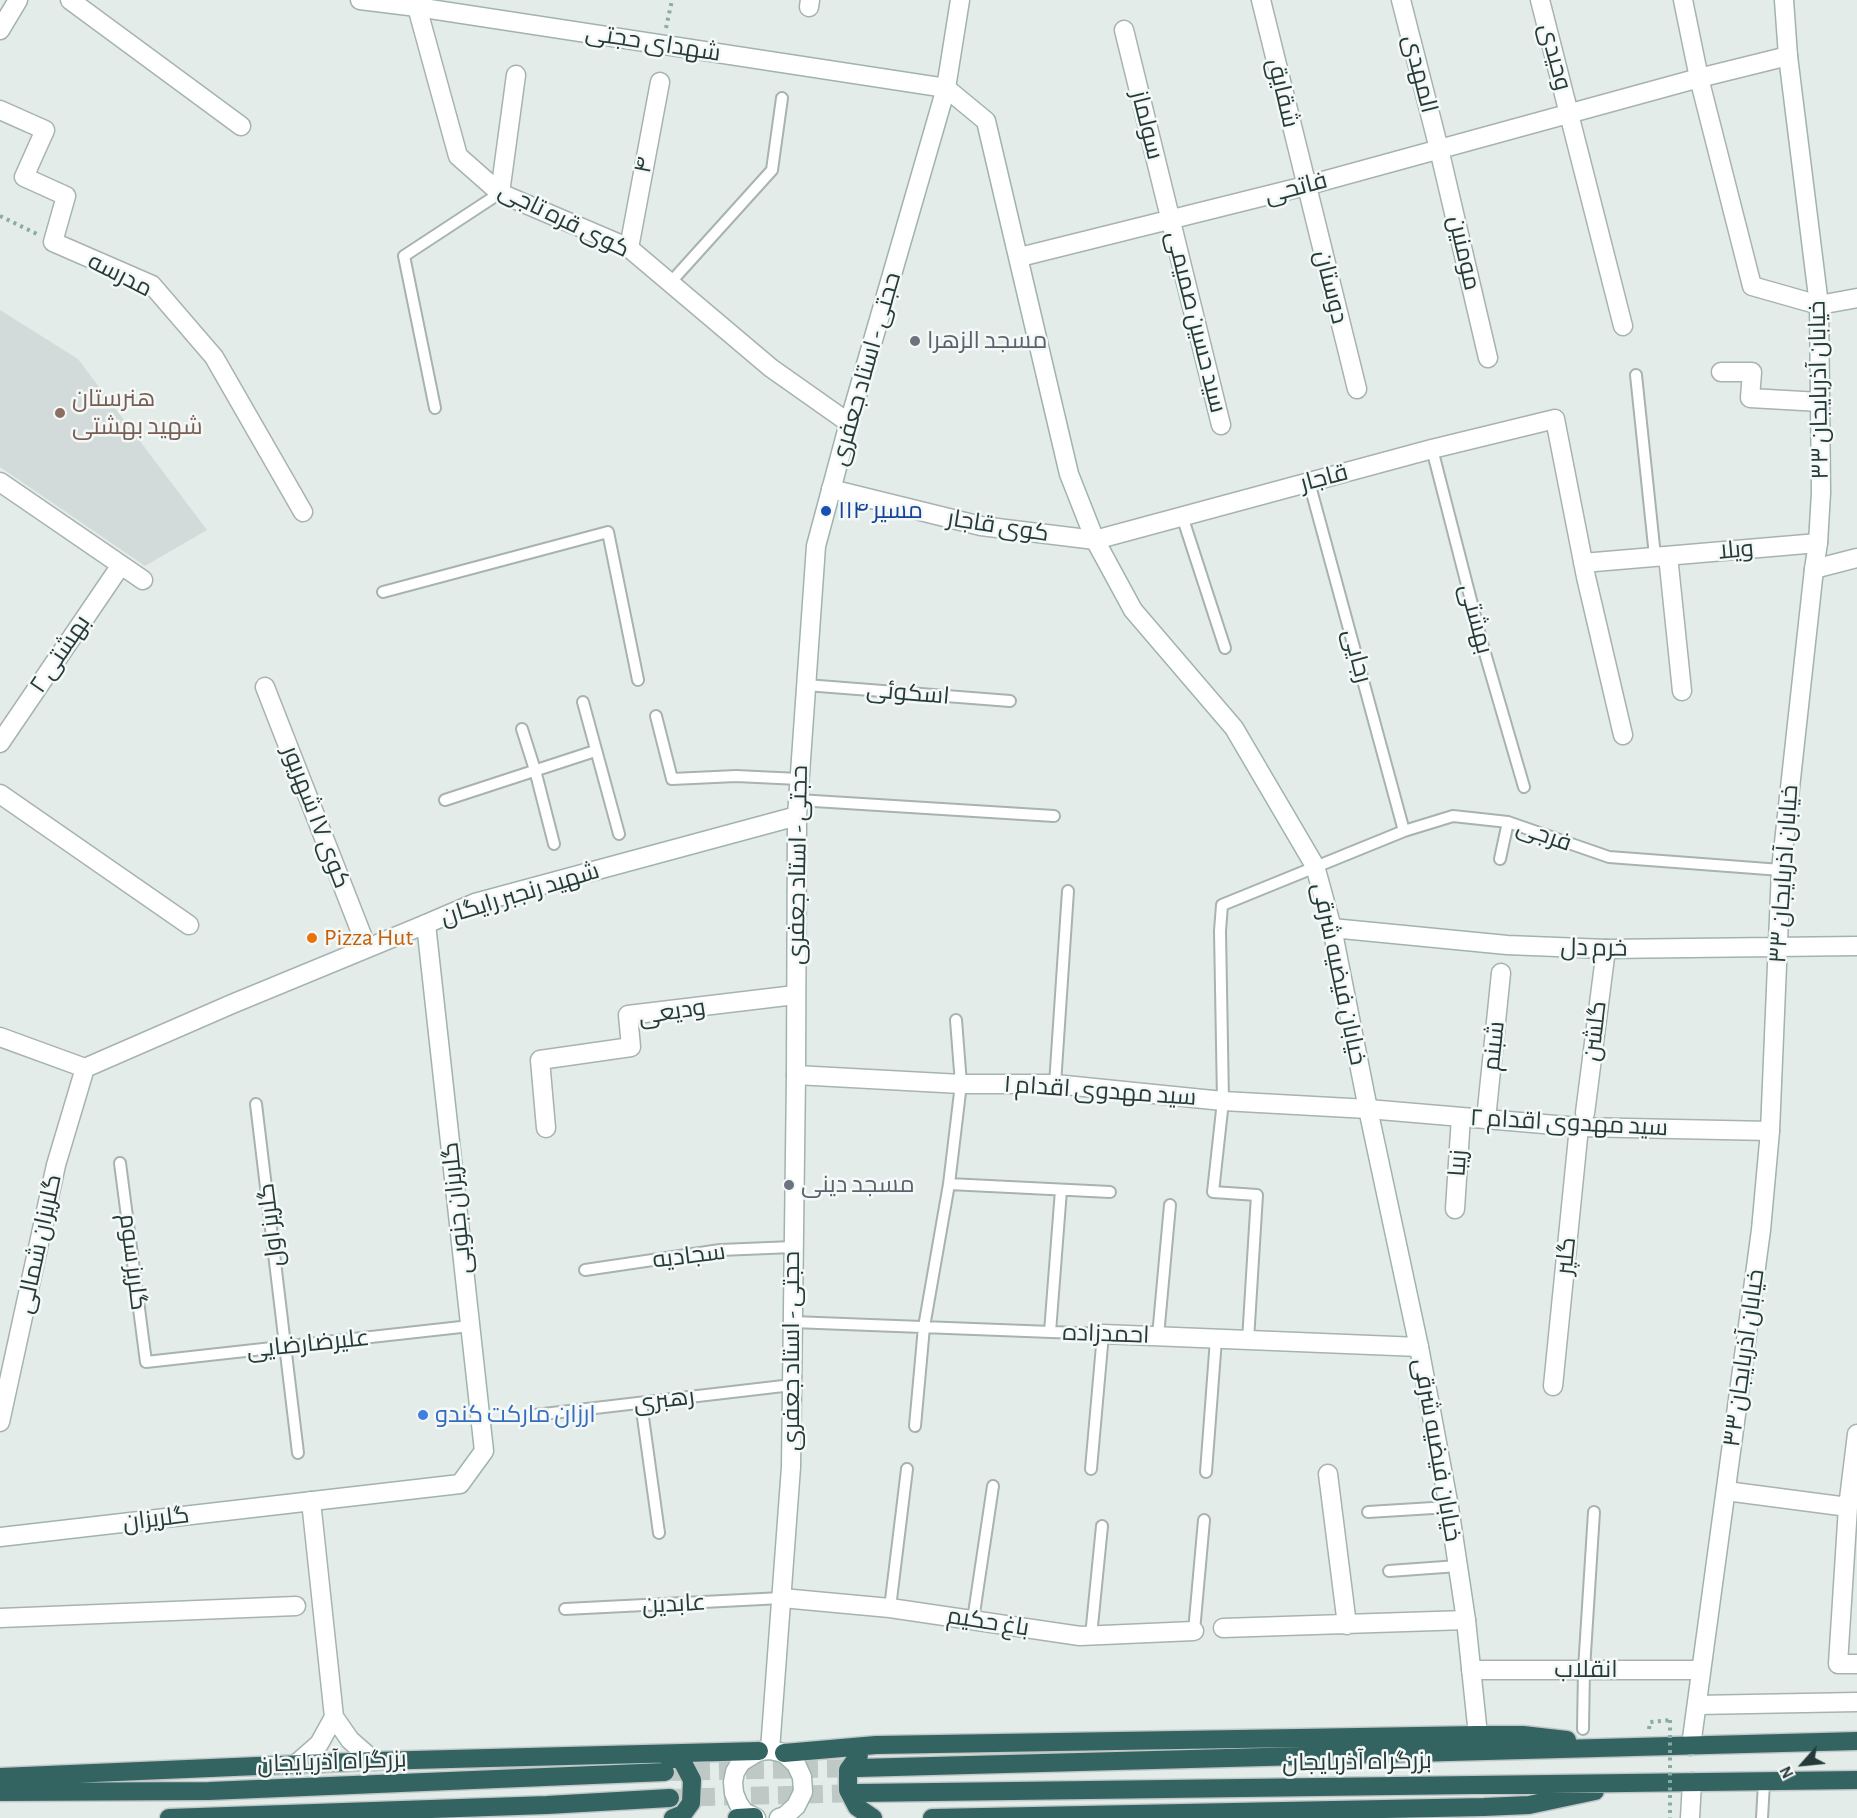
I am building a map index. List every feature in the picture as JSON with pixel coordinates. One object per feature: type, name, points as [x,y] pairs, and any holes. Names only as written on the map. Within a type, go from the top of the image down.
[{"type":"highway","points":[[0,1777],[374,1761],[771,1751],[876,1746],[1478,1735],[1523,1736],[1638,1748]]},
{"type":"highway","name":"بزرگراه آذربایجان","points":[[858,1768],[1857,1741]]},
{"type":"highway","points":[[873,1818],[857,1807],[848,1790],[848,1770],[859,1755],[876,1746]]},
{"type":"highway","points":[[661,1754],[682,1761],[692,1780],[691,1803],[683,1814],[674,1818]]},
{"type":"highway","name":"بزرگراه آذربایجان","points":[[0,1792],[209,1791],[665,1772]]},
{"type":"highway","name":"بزرگراه آذربایجان","points":[[858,1793],[1857,1780]]},
{"type":"highway","points":[[932,1818],[1485,1812],[1638,1782]]},
{"type":"highway","name":"بزرگراه آذربایجان","points":[[169,1818],[547,1805],[670,1798]]},
{"type":"highway","points":[[737,1818],[755,1818]]},
{"type":"street","points":[[0,30],[18,0]]},
{"type":"street","points":[[70,0],[241,126]]},
{"type":"street","name":"شهدای حجتی","points":[[360,0],[946,88]]},
{"type":"street","name":"حجتی - استاد جعفری","points":[[771,1751],[791,1467],[797,808],[816,546],[849,423],[946,88],[960,0]]},
{"type":"street","name":"شقایق","points":[[1261,0],[1305,186]]},
{"type":"street","name":"المهدی","points":[[1401,0],[1439,148]]},
{"type":"street","name":"وحیدی","points":[[1540,0],[1570,113]]},
{"type":"street","points":[[1683,0],[1699,78],[1752,286],[1819,305],[1857,298]]},
{"type":"street","name":"خیابان آذربایجان ۳۳","points":[[1691,1746],[1761,1230],[1770,1131],[1781,870],[1818,543],[1821,493],[1819,305],[1788,56],[1784,0]]},
{"type":"street","name":"کوی قره تاجی","points":[[417,7],[458,156],[500,193],[629,248],[771,368],[849,423]]},
{"type":"street","name":"سولماز","points":[[1124,30],[1170,220]]},
{"type":"street","name":"فاتحی","points":[[1020,257],[1305,186],[1699,78],[1788,56]]},
{"type":"street","points":[[500,193],[516,75]]},
{"type":"street","name":"۴","points":[[629,248],[660,82]]},
{"type":"street","name":"خیابان فیضیه شرقی","points":[[946,88],[987,121],[1069,474],[1095,540],[1134,610],[1234,728],[1315,866],[1332,928],[1419,1347],[1449,1506],[1466,1620],[1478,1735]]},
{"type":"street","points":[[0,110],[45,130],[24,177],[66,196],[53,242]]},
{"type":"street","points":[[1570,113],[1623,326]]},
{"type":"street","name":"مومنین","points":[[1439,148],[1488,358]]},
{"type":"street","name":"دوستان","points":[[1305,186],[1357,389]]},
{"type":"street","name":"سید حسین صمیمی","points":[[1170,220],[1221,425]]},
{"type":"street","name":"مدرسه","points":[[53,242],[152,285],[214,357],[303,512]]},
{"type":"street","points":[[1722,372],[1752,372],[1750,398],[1820,402]]},
{"type":"street","name":"قاجار","points":[[1095,540],[1432,449],[1555,420],[1583,563]]},
{"type":"street","points":[[0,482],[143,580]]},
{"type":"street","name":"کوی قاجار","points":[[831,489],[981,526],[1095,540]]},
{"type":"street","name":"ویلا","points":[[1583,563],[1818,543]]},
{"type":"street","points":[[1661,556],[1682,691]]},
{"type":"street","points":[[1814,569],[1857,558]]},
{"type":"street","points":[[1583,563],[1623,735]]},
{"type":"street","name":"بهشتی ۲","points":[[0,743],[121,565]]},
{"type":"street","name":"کوی ۱۷ شهریور","points":[[266,687],[367,948]]},
{"type":"street","points":[[0,794],[189,925]]},
{"type":"street","name":"شهید رنجبر رایگان","points":[[85,1068],[231,1004],[475,903],[797,808]]},
{"type":"street","name":"گلریزان جنوبی","points":[[426,924],[484,1451],[460,1485]]},
{"type":"street","name":"خرم دل","points":[[1332,928],[1507,945],[1606,949],[1857,946]]},
{"type":"street","name":"گلشن","points":[[1582,1120],[1606,949]]},
{"type":"street","name":"شبنم","points":[[1486,1119],[1501,973]]},
{"type":"street","name":"ودیعی","points":[[546,1128],[540,1060],[631,1047],[628,1015],[795,995]]},
{"type":"street","points":[[0,1037],[14,1040],[85,1068]]},
{"type":"street","name":"گلریزان شمالی","points":[[0,1422],[57,1165],[85,1068]]},
{"type":"street","name":"سید مهدوی اقدام ۱","points":[[796,1075],[961,1084],[1055,1084],[1223,1101],[1368,1110]]},
{"type":"street","name":"سید مهدوی اقدام ۲","points":[[1368,1110],[1486,1119],[1582,1120],[1770,1131]]},
{"type":"street","name":"زیبا","points":[[1455,1209],[1461,1117]]},
{"type":"street","name":"گلپر","points":[[1553,1386],[1582,1120]]},
{"type":"street","name":"احمدزاده","points":[[1103,1334],[1419,1347]]},
{"type":"street","points":[[1857,1434],[1848,1507],[1850,1568],[1838,1664],[1857,1664]]},
{"type":"street","points":[[1328,1474],[1347,1624]]},
{"type":"street","name":"گلریزان","points":[[0,1537],[460,1485]]},
{"type":"street","points":[[1726,1491],[1848,1507]]},
{"type":"street","points":[[311,1501],[334,1717],[351,1740],[374,1761]]},
{"type":"street","name":"باغ حکیم","points":[[782,1598],[890,1608],[1080,1636],[1194,1631]]},
{"type":"street","points":[[0,1618],[296,1606]]},
{"type":"street","points":[[1223,1628],[1466,1620]]},
{"type":"street","name":"انقلاب","points":[[1471,1670],[1701,1670]]},
{"type":"street","points":[[1697,1705],[1857,1702]]},
{"type":"street","points":[[295,1765],[320,1744],[334,1717]]},
{"type":"street","points":[[755,1818],[744,1812],[738,1803],[734,1793],[735,1772],[741,1762],[771,1751],[796,1764],[802,1777],[802,1792],[796,1806],[785,1816],[779,1818]]},
{"type":"street","points":[[1690,1818],[1692,1782]]},
{"type":"lane","points":[[670,283],[772,170],[782,98]]},
{"type":"lane","points":[[435,408],[404,256],[500,193]]},
{"type":"lane","points":[[1636,375],[1661,556]]},
{"type":"lane","name":"بهشتی","points":[[1432,449],[1482,643],[1524,787]]},
{"type":"lane","name":"رجایی","points":[[1309,482],[1404,831]]},
{"type":"lane","points":[[1182,516],[1225,648]]},
{"type":"lane","points":[[383,592],[608,532],[638,680]]},
{"type":"lane","name":"اسکوئی","points":[[806,685],[1010,701]]},
{"type":"lane","points":[[583,702],[619,834]]},
{"type":"lane","points":[[656,716],[672,779],[736,776],[799,779]]},
{"type":"lane","points":[[522,729],[554,844]]},
{"type":"lane","points":[[445,800],[595,751]]},
{"type":"lane","points":[[797,808],[1054,816]]},
{"type":"lane","name":"فرجی","points":[[1223,1101],[1220,931],[1222,905],[1315,866],[1404,831],[1453,816],[1508,822],[1609,857],[1781,870]]},
{"type":"lane","points":[[1500,859],[1508,822]]},
{"type":"lane","points":[[1055,1084],[1068,891]]},
{"type":"lane","points":[[915,1426],[924,1327],[949,1184],[961,1084],[956,1020]]},
{"type":"lane","points":[[1223,1101],[1213,1192],[1257,1195],[1248,1340]]},
{"type":"lane","name":"گلریز اول","points":[[256,1104],[298,1453]]},
{"type":"lane","name":"گلریز سوم","points":[[120,1163],[146,1362]]},
{"type":"lane","points":[[949,1184],[1110,1192]]},
{"type":"lane","points":[[1050,1332],[1061,1190]]},
{"type":"lane","points":[[1158,1336],[1170,1205]]},
{"type":"lane","name":"سجادیه","points":[[585,1270],[720,1251],[793,1247]]},
{"type":"lane","name":"احمدزاده","points":[[793,1322],[1103,1334]]},
{"type":"lane","name":"علیرضارضایی","points":[[146,1362],[470,1326]]},
{"type":"lane","points":[[1091,1469],[1103,1334]]},
{"type":"lane","points":[[1206,1472],[1216,1339]]},
{"type":"lane","name":"رهبری","points":[[535,1415],[792,1385]]},
{"type":"lane","points":[[641,1403],[659,1533]]},
{"type":"lane","points":[[890,1608],[907,1469]]},
{"type":"lane","points":[[973,1620],[993,1486]]},
{"type":"lane","points":[[1368,1512],[1449,1506]]},
{"type":"lane","points":[[1583,1729],[1584,1669],[1594,1512]]},
{"type":"lane","points":[[1194,1631],[1204,1520]]},
{"type":"lane","points":[[1091,1636],[1102,1526]]},
{"type":"lane","points":[[1389,1570],[1458,1566]]},
{"type":"lane","name":"عابدین","points":[[565,1609],[782,1598]]},
{"type":"lane","points":[[1762,1818],[1764,1783]]},
{"type":"path","points":[[0,216],[53,242]]},
{"type":"path","points":[[1650,1722],[1670,1720],[1670,1818]]},
{"type":"shaded area","name":"هنرستان شهید بهشتی","points":[[0,310],[78,359],[207,530],[145,566],[0,467]]},
{"type":"tunnel","points":[[665,1772],[858,1768]]},
{"type":"tunnel","points":[[670,1798],[858,1793]]},
{"type":"place","name":"مسجد الزهرا","points":[[915,341]]},
{"type":"place","name":"هنرستان شهید بهشتی","points":[[60,413]]},
{"type":"place","name":"مسیر ۱۱۴","points":[[826,511]]},
{"type":"place","name":"Pizza Hut","points":[[312,938]]},
{"type":"place","name":"مسجد دینی","points":[[789,1185]]},
{"type":"place","name":"ارزان مارکت کندو","points":[[423,1415]]}]
